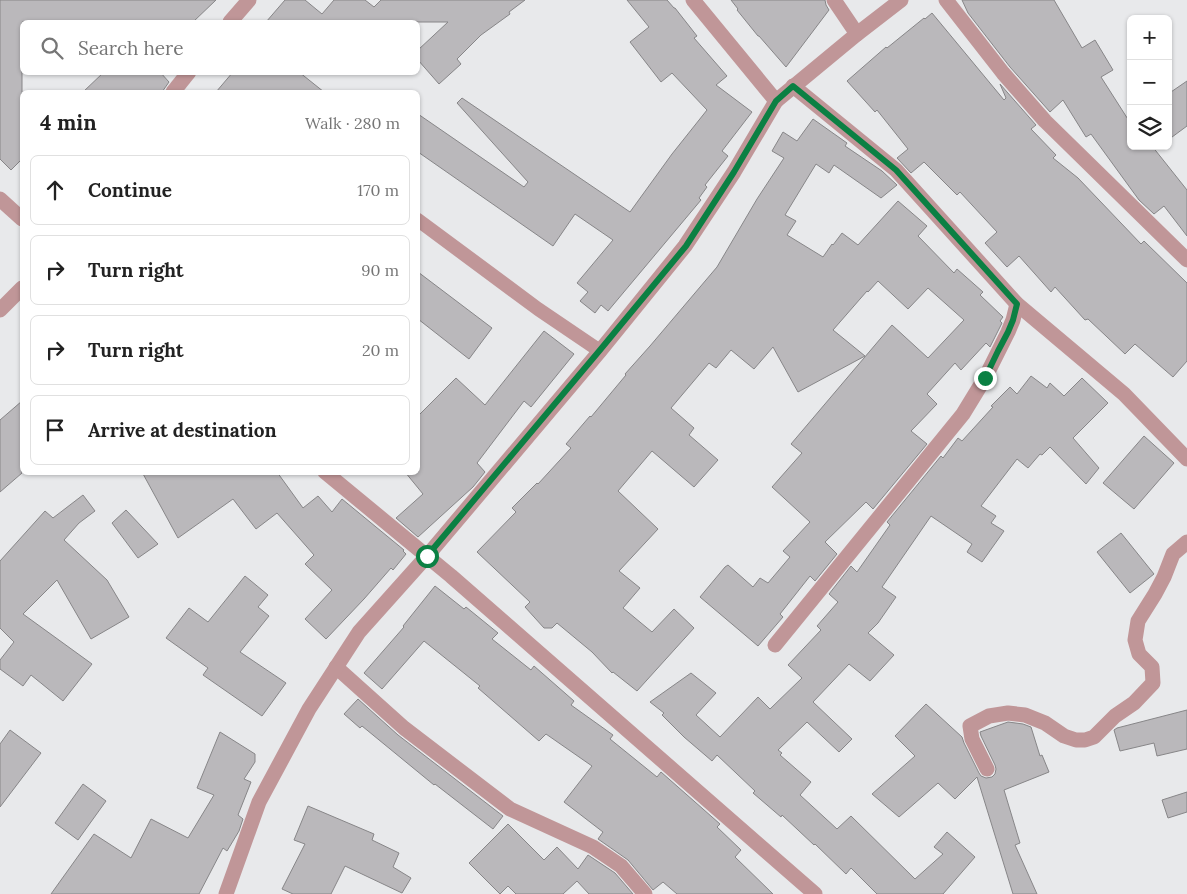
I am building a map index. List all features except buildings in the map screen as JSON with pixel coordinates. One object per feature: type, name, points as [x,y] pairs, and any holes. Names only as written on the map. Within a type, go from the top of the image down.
[{"type":"street","points":[[232,20],[249,0]]},
{"type":"street","points":[[693,0],[776,101]]},
{"type":"street","points":[[834,0],[857,34]]},
{"type":"street","points":[[226,894],[259,802],[309,709],[359,632],[427,556],[686,246],[734,172],[776,101],[901,0]]},
{"type":"street","points":[[946,0],[1003,73],[1045,121],[1187,260]]},
{"type":"street","points":[[175,90],[187,75]]},
{"type":"street","points":[[793,86],[896,170],[1017,304],[1124,394],[1187,459]]},
{"type":"street","points":[[0,199],[20,217]]},
{"type":"street","points":[[0,310],[20,290]]},
{"type":"street","points":[[775,645],[962,414],[985,378],[1008,332],[1017,304]]},
{"type":"street","points":[[330,475],[602,707],[815,894]]},
{"type":"street","points":[[987,769],[974,744],[970,726],[989,716],[1008,713],[1025,714],[1046,723],[1064,736],[1076,740],[1085,740],[1094,738],[1116,716],[1134,703],[1153,683],[1152,667],[1139,654],[1135,640],[1138,621],[1164,577],[1173,554],[1187,542]]},
{"type":"street","points":[[336,667],[404,728],[510,809],[593,848],[621,866],[644,894]]},
{"type":"lane","points":[[420,221],[538,309],[600,350]]},
{"type":"route","points":[[427,556],[686,246],[734,172],[776,101],[793,86],[896,170],[1017,304],[1008,332],[985,378]]}]
